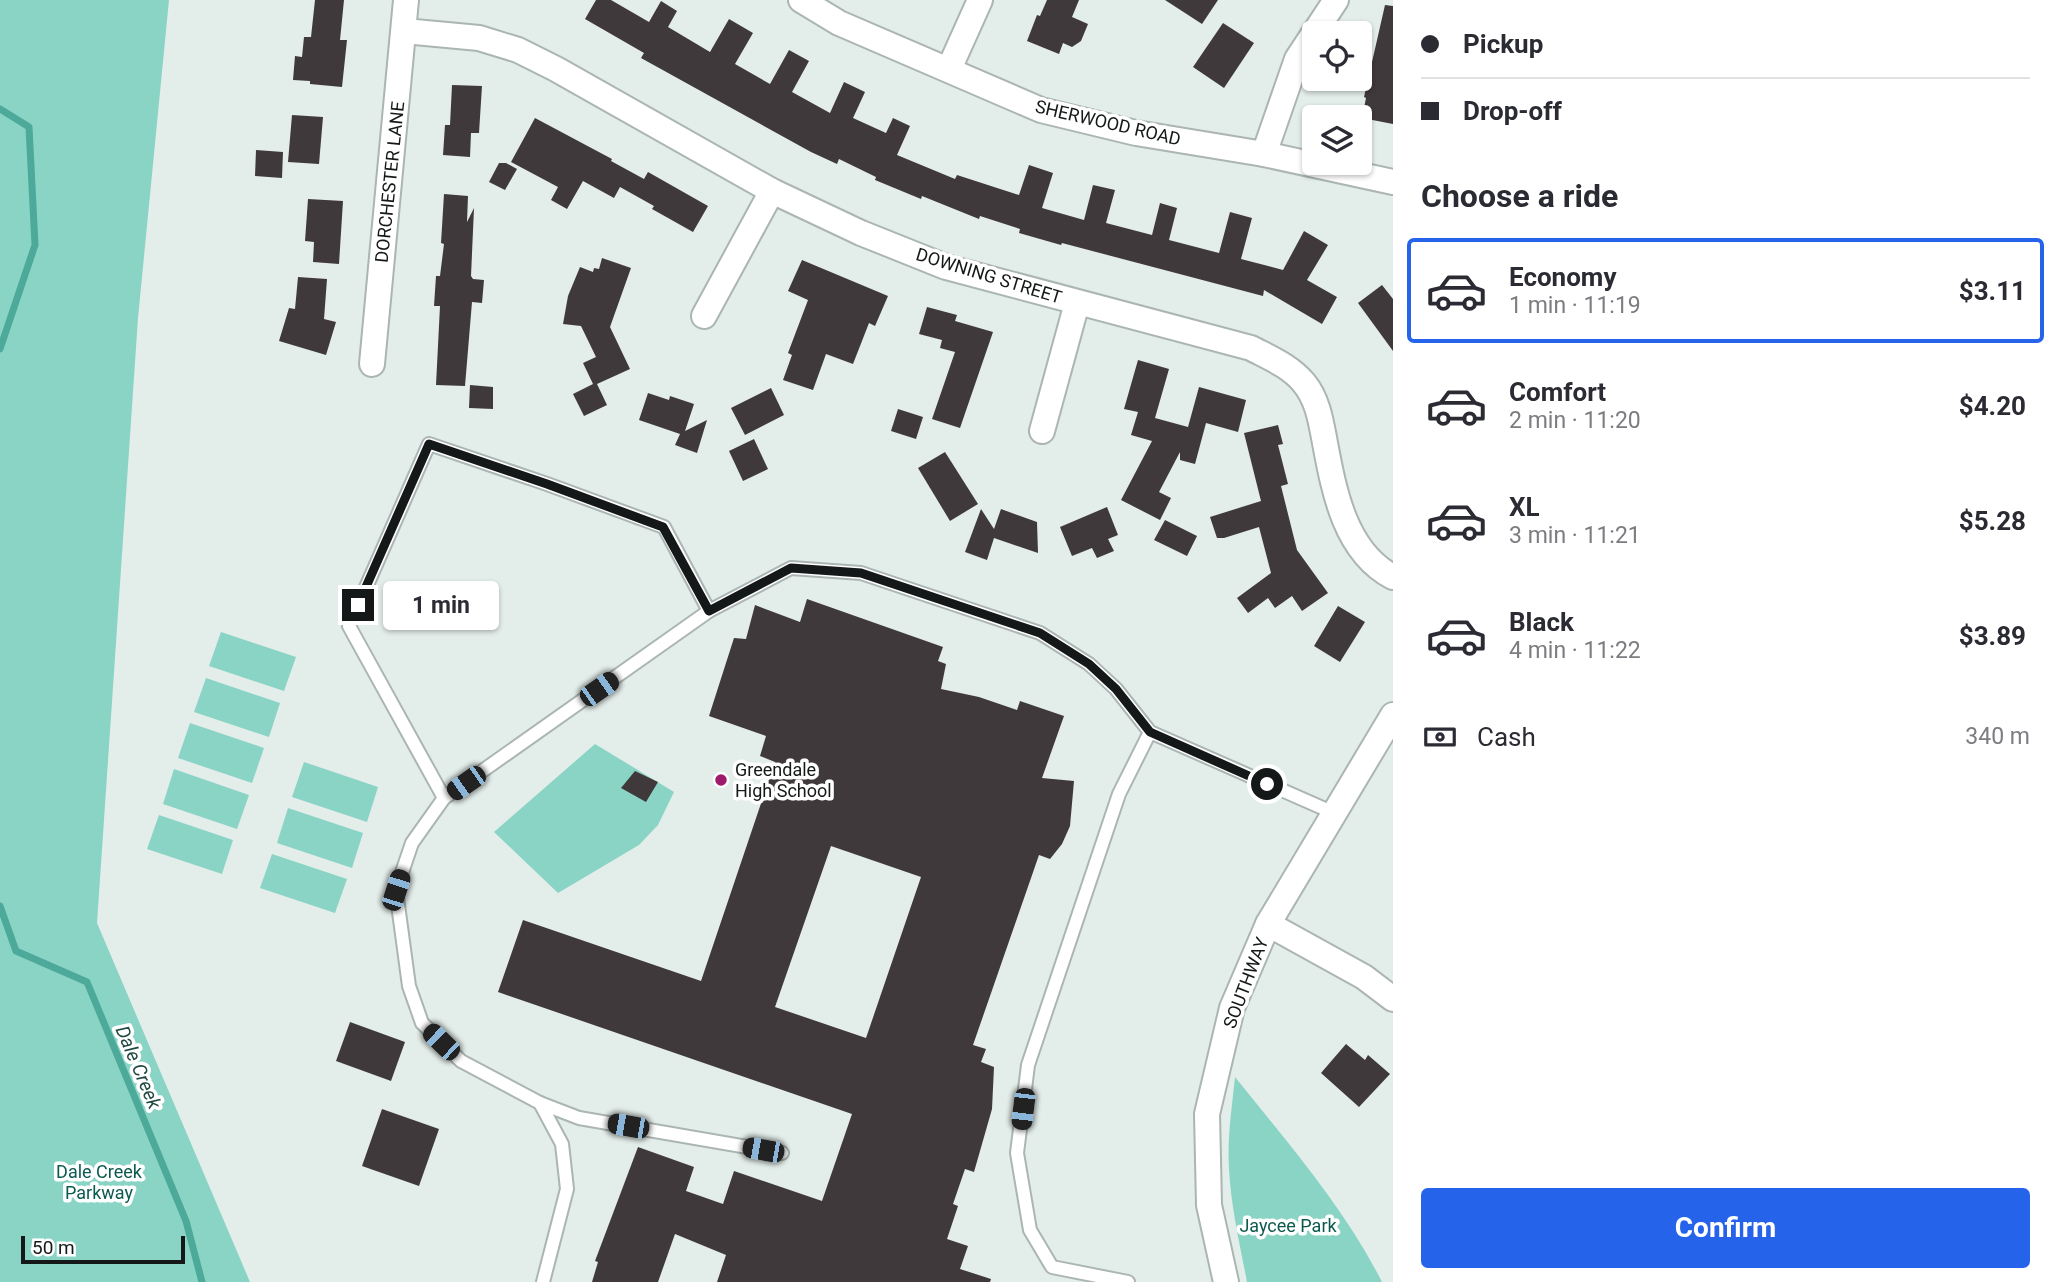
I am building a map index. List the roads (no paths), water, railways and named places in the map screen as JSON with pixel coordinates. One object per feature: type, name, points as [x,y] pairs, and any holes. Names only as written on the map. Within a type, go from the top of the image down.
[{"type":"street","name":"DORCHESTER LANE","points":[[372,364],[406,0]]},
{"type":"street","name":"SHERWOOD ROAD","points":[[801,0],[839,23],[1041,110],[1136,133],[1264,154],[1393,182]]},
{"type":"street","points":[[949,69],[979,0]]},
{"type":"street","points":[[1264,154],[1297,59],[1336,0]]},
{"type":"street","name":"DOWNING STREET","points":[[404,31],[479,38],[518,50],[772,191],[861,233],[946,267],[1251,348],[1283,364],[1305,384],[1319,411],[1333,486],[1353,540],[1385,573],[1393,577]]},
{"type":"street","points":[[704,316],[772,191]]},
{"type":"street","points":[[1042,431],[1077,303]]},
{"type":"street","name":"SOUTHWAY","points":[[1226,1282],[1209,1205],[1208,1114],[1232,1008],[1268,924],[1393,715]]},
{"type":"street","points":[[1268,924],[1364,977],[1393,999]]},
{"type":"lane","points":[[444,798],[349,626],[429,444],[663,527],[709,611]]},
{"type":"lane","points":[[782,1153],[579,1118],[540,1103],[461,1061],[422,1023],[409,986],[396,890],[412,843],[444,798],[709,611],[791,568],[861,573],[1040,633],[1089,664],[1116,689],[1150,732],[1334,814]]},
{"type":"lane","points":[[1128,1282],[1052,1267],[1030,1230],[1017,1153],[1028,1065],[1119,794],[1150,732]]},
{"type":"lane","points":[[540,1103],[562,1144],[567,1189],[542,1282]]},
{"type":"waterway","name":"Dale Creek","points":[[0,109],[29,127],[35,245],[0,349]]},
{"type":"waterway","name":"Dale Creek","points":[[0,906],[16,951],[87,982],[186,1221],[202,1282]]},
{"type":"place","name":"Greendale High School","points":[[721,780]]},
{"type":"park label","name":"Dale Creek Parkway","points":[[99,1182]]},
{"type":"park label","name":"Jaycee Park","points":[[1288,1226]]}]
